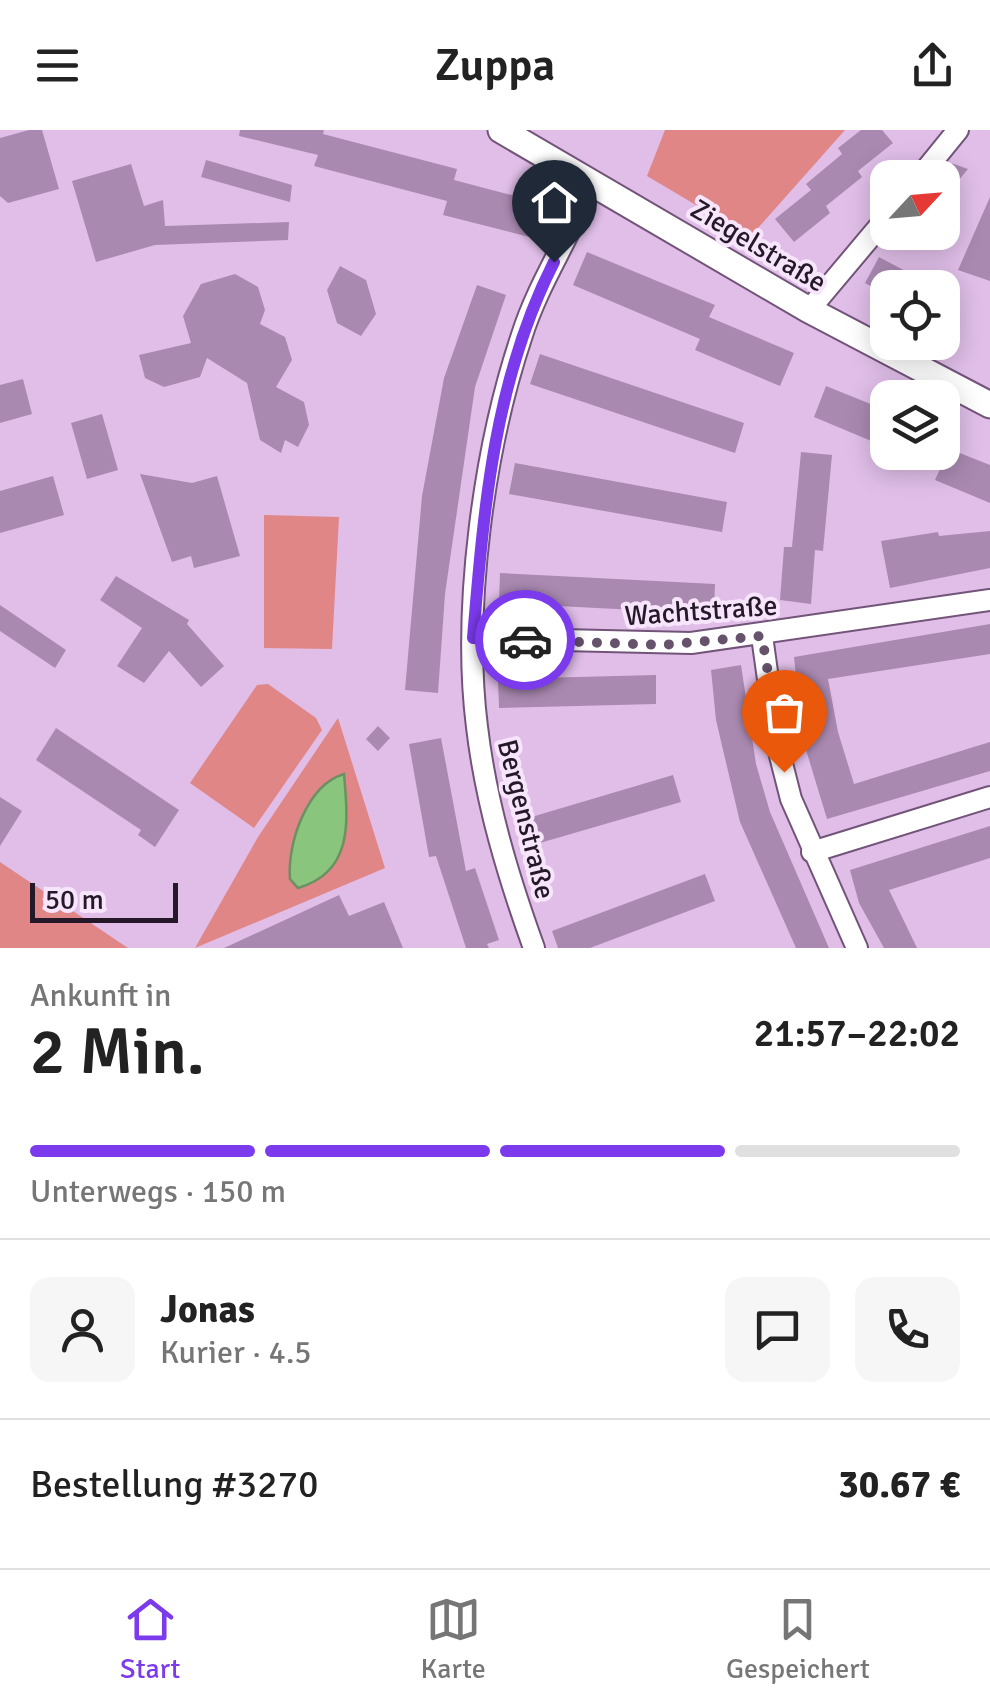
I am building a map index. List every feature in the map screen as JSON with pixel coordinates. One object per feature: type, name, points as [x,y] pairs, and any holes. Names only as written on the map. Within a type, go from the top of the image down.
[{"type":"main road","name":"Ziegelstraße","points":[[502,130],[808,310],[990,404]]},
{"type":"street","points":[[934,160],[958,130]]},
{"type":"street","name":"Bergenstraße","points":[[534,948],[490,808],[476,723],[473,638],[486,496],[508,378],[540,290],[591,182]]},
{"type":"street","points":[[808,310],[870,237]]},
{"type":"street","name":"Wachtstraße","points":[[473,638],[662,645],[762,636],[990,600]]},
{"type":"street","points":[[762,636],[777,744],[812,852],[856,948]]},
{"type":"street","points":[[812,852],[990,798]]},
{"type":"shaded area","points":[[665,130],[845,130],[750,237],[647,176]]},
{"type":"shaded area","points":[[264,515],[339,517],[332,649],[264,648]]},
{"type":"shaded area","points":[[268,684],[316,718],[322,730],[254,828],[190,783],[257,685]]},
{"type":"shaded area","points":[[338,718],[385,868],[195,948],[258,837]]},
{"type":"shaded area","points":[[344,774],[346,826],[338,857],[329,870],[298,888],[290,879],[290,865],[302,817],[320,790]]},
{"type":"shaded area","points":[[0,862],[128,948],[0,948]]},
{"type":"building","points":[[42,130],[59,189],[8,203],[0,196],[0,138]]},
{"type":"building","points":[[240,130],[324,130],[323,134],[457,169],[454,180],[542,203],[533,238],[443,215],[447,201],[314,166],[318,155],[239,136]]},
{"type":"building","points":[[861,130],[882,130],[893,143],[858,171],[862,177],[826,206],[830,213],[794,242],[775,219],[811,190],[806,184],[842,154],[838,148]]},
{"type":"building","points":[[206,160],[292,185],[290,202],[201,177]]},
{"type":"building","points":[[131,164],[144,206],[163,200],[165,226],[289,222],[288,240],[155,245],[96,262],[72,181]]},
{"type":"building","points":[[990,197],[990,281],[958,270]]},
{"type":"building","points":[[587,252],[715,305],[709,317],[794,353],[780,386],[695,350],[700,339],[573,285]]},
{"type":"building","points":[[879,257],[903,270],[872,270]]},
{"type":"building","points":[[340,266],[366,280],[376,314],[361,336],[337,323],[327,290]]},
{"type":"building","points":[[235,274],[258,287],[265,310],[260,324],[285,337],[292,360],[276,387],[304,402],[309,425],[298,447],[285,440],[281,453],[260,440],[247,383],[207,358],[200,377],[164,387],[145,378],[139,355],[191,343],[183,316],[201,284]]},
{"type":"building","points":[[477,285],[506,295],[475,387],[445,594],[438,693],[405,690],[422,496],[444,378]]},
{"type":"building","points":[[540,354],[744,423],[735,453],[530,384]]},
{"type":"building","points":[[23,379],[32,414],[0,423],[0,385]]},
{"type":"building","points":[[826,386],[870,404],[870,440],[814,417]]},
{"type":"building","points":[[102,414],[118,470],[87,479],[71,423]]},
{"type":"building","points":[[801,452],[832,455],[823,551],[815,550],[811,604],[780,600],[784,547],[792,547]]},
{"type":"building","points":[[960,453],[990,465],[990,503],[935,480],[940,470],[960,470]]},
{"type":"building","points":[[515,463],[727,502],[722,532],[509,494]]},
{"type":"building","points":[[140,474],[192,483],[217,476],[240,556],[194,568],[191,556],[172,562]]},
{"type":"building","points":[[53,476],[64,515],[0,533],[0,491]]},
{"type":"building","points":[[990,531],[990,568],[890,588],[881,541],[938,532],[939,536]]},
{"type":"building","points":[[500,573],[715,584],[714,614],[499,603]]},
{"type":"building","points":[[116,576],[189,620],[187,624],[224,666],[201,687],[169,651],[144,683],[117,666],[142,628],[100,600]]},
{"type":"building","points":[[0,605],[66,650],[55,668],[0,631]]},
{"type":"building","points":[[990,624],[990,654],[828,679],[838,732],[854,784],[990,742],[990,771],[827,819],[803,740],[794,657]]},
{"type":"building","points":[[741,665],[756,764],[770,812],[829,948],[796,948],[740,822],[716,720],[711,670]]},
{"type":"building","points":[[656,675],[656,704],[499,708],[498,679]]},
{"type":"building","points":[[378,726],[390,738],[378,751],[366,739]]},
{"type":"building","points":[[56,728],[179,810],[155,847],[138,835],[141,830],[36,760]]},
{"type":"building","points":[[441,738],[466,871],[475,868],[499,940],[487,944],[489,948],[466,948],[436,856],[429,857],[409,744]]},
{"type":"building","points":[[673,775],[681,802],[526,847],[518,821]]},
{"type":"building","points":[[0,797],[22,811],[0,846]]},
{"type":"building","points":[[990,826],[990,858],[889,890],[917,948],[884,948],[859,903],[850,870]]},
{"type":"building","points":[[705,874],[715,901],[590,948],[558,948],[552,931]]},
{"type":"building","points":[[339,895],[349,916],[384,902],[403,948],[224,948]]},
{"type":"way so far","points":[[525,640],[662,645],[762,636],[784,772]]},
{"type":"route","points":[[525,640],[473,638],[496,428],[523,330],[554,262]]}]
